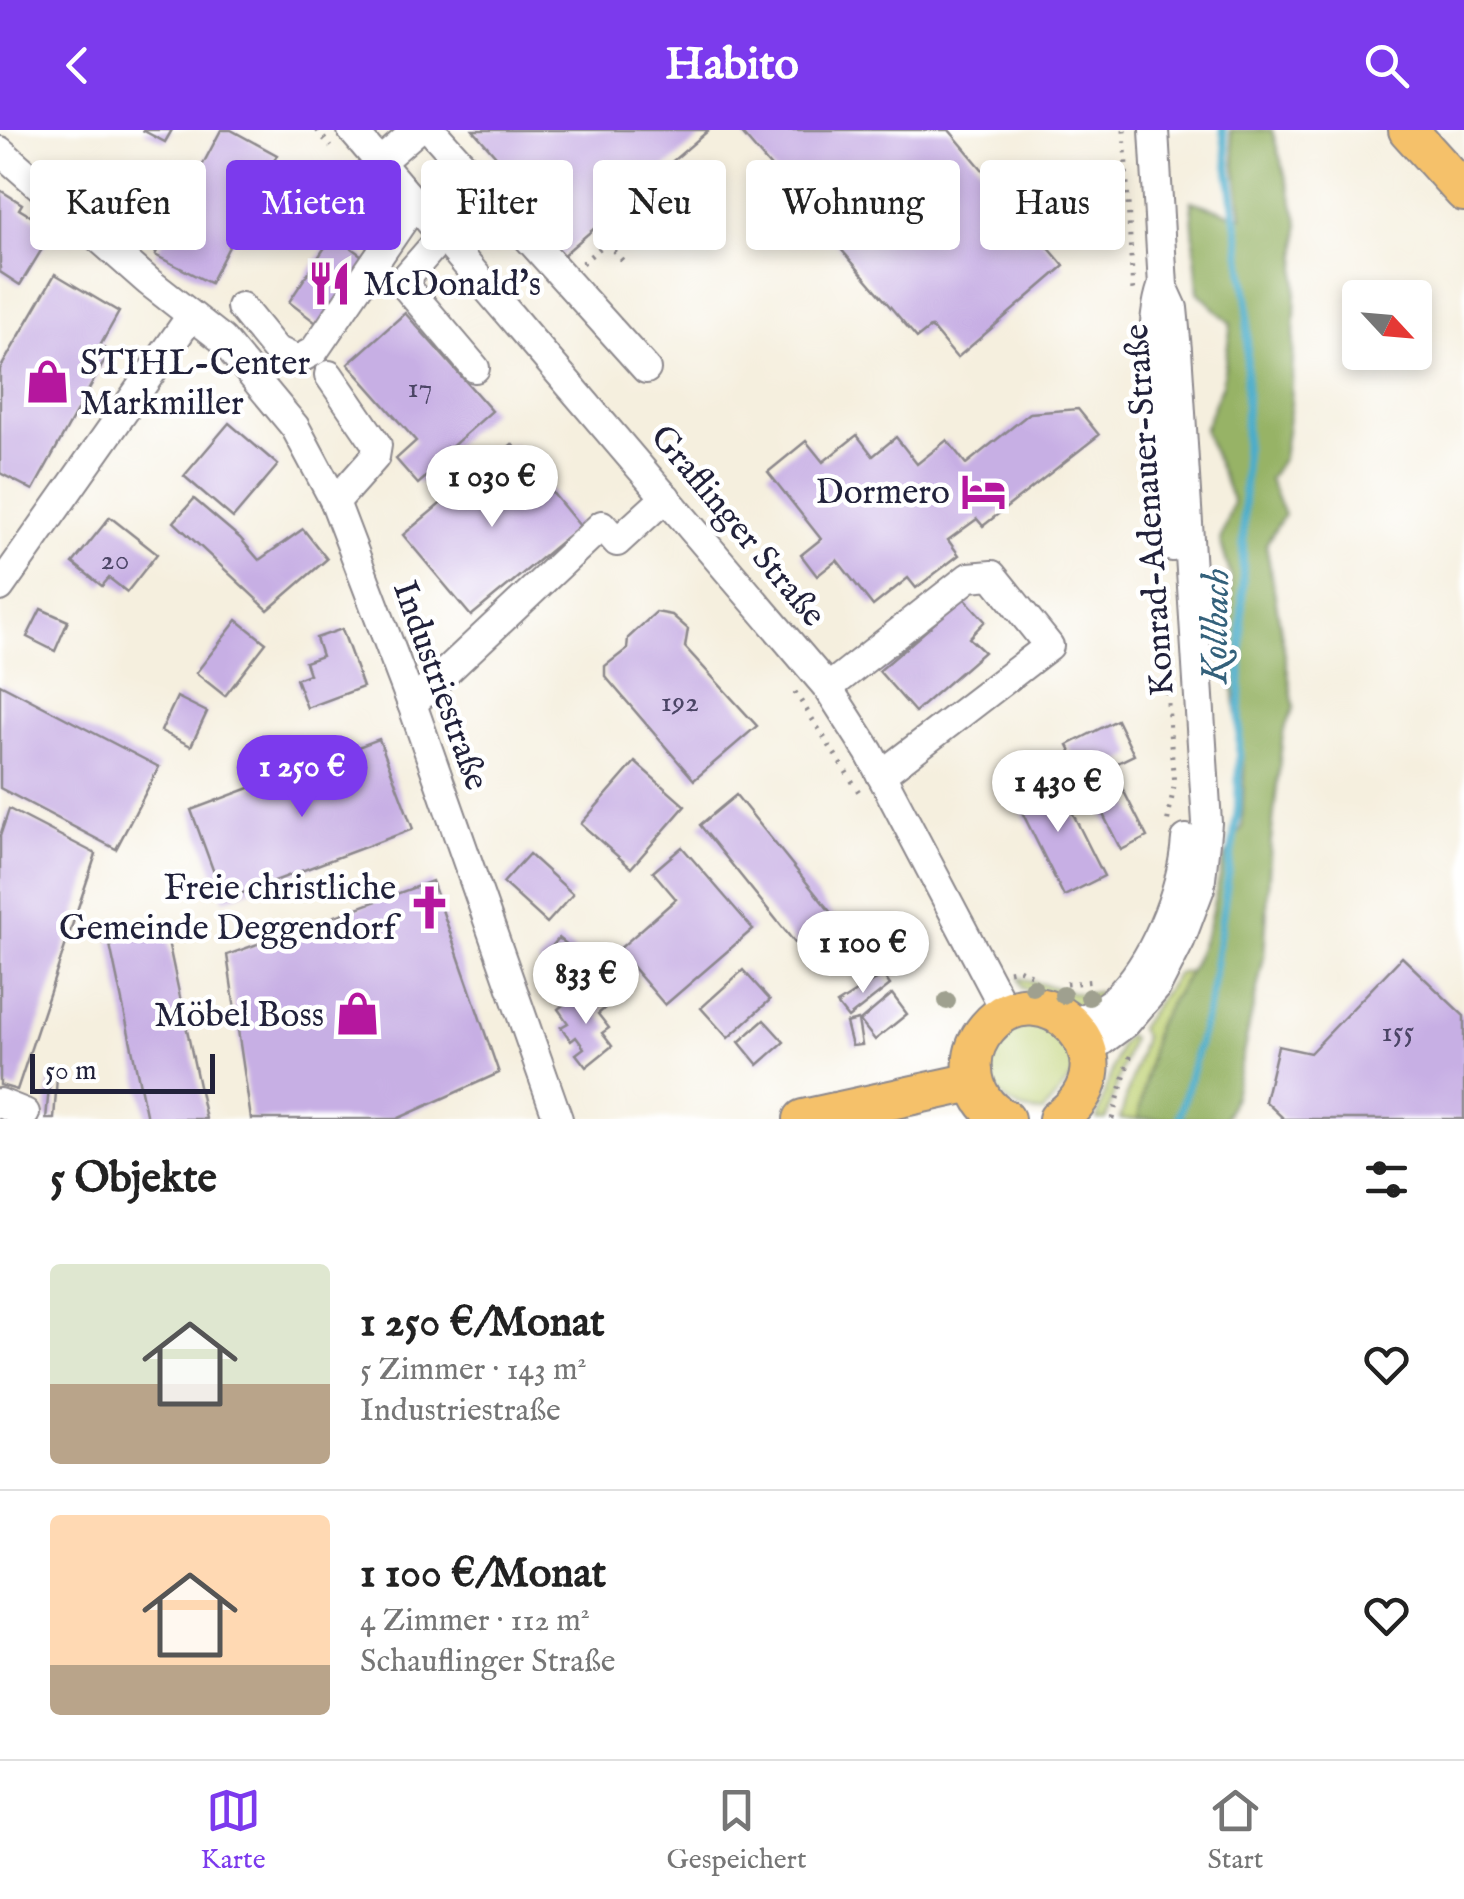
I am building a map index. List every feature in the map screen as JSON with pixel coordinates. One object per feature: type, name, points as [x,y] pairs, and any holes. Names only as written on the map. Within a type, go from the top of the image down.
[{"type":"main road","points":[[1408,130],[1464,192]]},
{"type":"main road","points":[[1005,1119],[982,1100],[974,1082],[972,1061],[977,1041],[989,1024],[1006,1012],[1026,1007],[1046,1009],[1081,1038],[1090,1071],[1085,1091],[1074,1108],[1058,1119]]},
{"type":"main road","points":[[803,1119],[974,1082]]},
{"type":"street","name":"Graflinger Straße","points":[[352,130],[378,160]]},
{"type":"street","points":[[382,160],[417,130]]},
{"type":"street","points":[[430,130],[646,369]]},
{"type":"street","name":"Konrad-Adenauer-Straße","points":[[1081,1038],[1126,1024],[1156,988],[1180,942],[1200,888],[1207,823],[1177,350],[1173,308],[1163,286],[1154,130]]},
{"type":"street","name":"Industriestraße","points":[[0,151],[190,316],[222,339],[295,428],[336,502],[412,704],[558,1119]]},
{"type":"street","name":"Graflinger Straße","points":[[401,187],[421,209]]},
{"type":"street","points":[[241,308],[276,350],[297,360],[314,350],[415,203]]},
{"type":"street","points":[[430,250],[402,282],[475,368]]},
{"type":"street","name":"Graflinger Straße","points":[[458,250],[828,688],[881,774],[1006,1012]]},
{"type":"street","points":[[0,587],[190,316]]},
{"type":"street","points":[[329,376],[377,446],[375,457],[336,502]]},
{"type":"street","points":[[412,704],[602,524],[617,542],[666,496]]},
{"type":"street","points":[[828,688],[969,578],[992,576],[1049,646],[881,774]]},
{"type":"path","points":[[316,130],[342,159]]},
{"type":"path","points":[[1124,130],[1133,296]]},
{"type":"path","points":[[564,278],[606,243],[627,265]]},
{"type":"path","points":[[1158,561],[1174,786],[1166,825]]},
{"type":"path","points":[[793,690],[861,796]]},
{"type":"path","points":[[1099,985],[1096,981],[1106,970]]},
{"type":"path","points":[[1112,1119],[1135,1039]]},
{"type":"green space","points":[[1230,130],[1272,130],[1299,224],[1291,404],[1283,458],[1269,479],[1284,515],[1266,544],[1294,707],[1283,733],[1264,957],[1233,1100],[1225,1119],[1138,1119],[1156,1026],[1190,971],[1208,928],[1224,859],[1242,827],[1244,771],[1232,675],[1231,577],[1220,540],[1233,502],[1204,430],[1222,384],[1231,324],[1198,292],[1191,201],[1242,217]]},
{"type":"green space","points":[[1190,971],[1156,1026],[1138,1119],[1120,1119],[1144,1037],[1139,1028],[1177,974]]},
{"type":"green space","points":[[1019,978],[1082,995],[1098,992],[1101,1000],[1079,1006],[1022,988]]},
{"type":"green space","points":[[1035,1024],[1061,1033],[1078,1070],[1043,1112],[1022,1109],[1006,1100],[995,1087],[991,1071],[992,1056],[1000,1041],[1014,1030]]},
{"type":"green space","points":[[1127,1036],[1131,1039],[1106,1119],[1097,1119],[1120,1045]]},
{"type":"building","points":[[142,130],[172,130],[165,142]]},
{"type":"building","points":[[221,130],[231,130],[277,155],[274,160],[226,160],[227,250],[210,283],[155,255],[158,250],[206,250],[205,160]]},
{"type":"building","points":[[473,130],[709,130],[674,160],[593,160],[593,230],[573,247],[573,160],[499,160]]},
{"type":"building","points":[[739,130],[949,130],[980,167],[980,250],[1050,250],[1064,266],[957,358],[931,327],[917,338],[842,250],[960,250],[960,160],[765,160]]},
{"type":"building","points":[[0,190],[22,204],[19,209],[30,216],[30,250],[41,250],[20,285],[0,272]]},
{"type":"building","name":"McDonald's","points":[[323,250],[354,250],[372,263],[324,329],[289,302]]},
{"type":"building","points":[[543,250],[569,250],[554,263]]},
{"type":"building","name":"STIHL-Center Markmiller","points":[[55,274],[119,312],[100,346],[110,351],[33,490],[0,473],[0,369]]},
{"type":"building","points":[[405,313],[492,411],[440,457],[444,461],[418,484],[396,459],[416,441],[348,364]]},
{"type":"building","points":[[1078,409],[1099,435],[983,526],[977,519],[948,540],[959,555],[916,588],[908,578],[873,606],[837,560],[817,576],[801,555],[821,539],[768,472],[806,441],[823,462],[857,435],[873,456],[896,437],[917,464],[947,440],[966,464],[1030,413]]},
{"type":"building","points":[[229,423],[278,465],[233,518],[184,476]]},
{"type":"building","points":[[512,444],[580,526],[471,616],[403,535]]},
{"type":"building","points":[[194,499],[240,538],[259,560],[303,529],[327,559],[268,610],[174,522]]},
{"type":"building","points":[[110,517],[157,554],[127,592],[109,578],[102,586],[73,563]]},
{"type":"building","points":[[964,598],[985,621],[969,638],[984,652],[915,712],[879,671]]},
{"type":"building","points":[[41,609],[68,621],[55,651],[27,637]]},
{"type":"building","points":[[656,612],[672,615],[688,629],[685,647],[757,726],[694,780],[605,676],[605,666],[627,649],[628,638]]},
{"type":"building","points":[[237,620],[266,643],[225,696],[196,673]]},
{"type":"building","points":[[342,629],[363,687],[307,708],[296,679],[309,674],[305,662],[322,656],[316,638]]},
{"type":"building","points":[[0,684],[159,767],[116,849],[0,788]]},
{"type":"building","points":[[177,697],[207,712],[191,746],[161,731]]},
{"type":"building","points":[[1117,720],[1134,755],[1111,766],[1147,837],[1121,850],[1068,745]]},
{"type":"building","points":[[379,739],[413,829],[224,900],[191,810]]},
{"type":"building","points":[[635,762],[685,806],[631,868],[581,824]]},
{"type":"building","points":[[1053,774],[1104,876],[1064,896],[1013,794]]},
{"type":"building","points":[[736,795],[836,919],[799,948],[700,825]]},
{"type":"building","points":[[9,809],[96,854],[17,1090],[0,1085],[0,836]]},
{"type":"building","points":[[682,847],[753,929],[665,1005],[618,950],[676,899],[653,872]]},
{"type":"building","points":[[529,854],[573,894],[547,923],[503,883]]},
{"type":"building","name":"Möbel Boss","points":[[432,881],[499,1073],[397,1119],[251,1119],[227,955]]},
{"type":"building","points":[[165,927],[206,1119],[147,1119],[109,940]]},
{"type":"building","points":[[888,928],[904,950],[862,981],[846,959]]},
{"type":"building","points":[[559,938],[575,951],[555,977],[538,963]]},
{"type":"building","points":[[1402,957],[1464,1016],[1464,1119],[1284,1119],[1265,1101],[1278,1046],[1310,1053]]},
{"type":"building","points":[[743,970],[770,1000],[728,1038],[701,1008]]},
{"type":"building","points":[[883,975],[890,985],[848,1018],[837,1004]]},
{"type":"building","points":[[581,991],[592,1005],[598,1001],[604,1009],[598,1014],[609,1028],[602,1033],[612,1046],[586,1067],[576,1054],[584,1048],[576,1037],[571,1041],[561,1027],[568,1023],[558,1009]]},
{"type":"building","points":[[892,994],[907,1014],[875,1040],[860,1021]]},
{"type":"building","points":[[764,1020],[784,1042],[758,1065],[739,1042]]},
{"type":"building","points":[[858,1020],[862,1045],[852,1046],[846,1023]]},
{"type":"building","points":[[50,1077],[57,1077],[54,1119],[46,1119]]},
{"type":"waterway","name":"Kollbach","points":[[1179,1119],[1210,1000],[1238,809],[1248,303],[1223,130]]},
{"type":"place","name":"McDonald's","points":[[330,283]]},
{"type":"place","name":"STIHL-Center Markmiller","points":[[47,382]]},
{"type":"place","name":"Dormero","points":[[983,491]]},
{"type":"place","name":"Freie christliche Gemeinde Deggendorf","points":[[429,907]]},
{"type":"place","name":"Möbel Boss","points":[[357,1014]]}]
